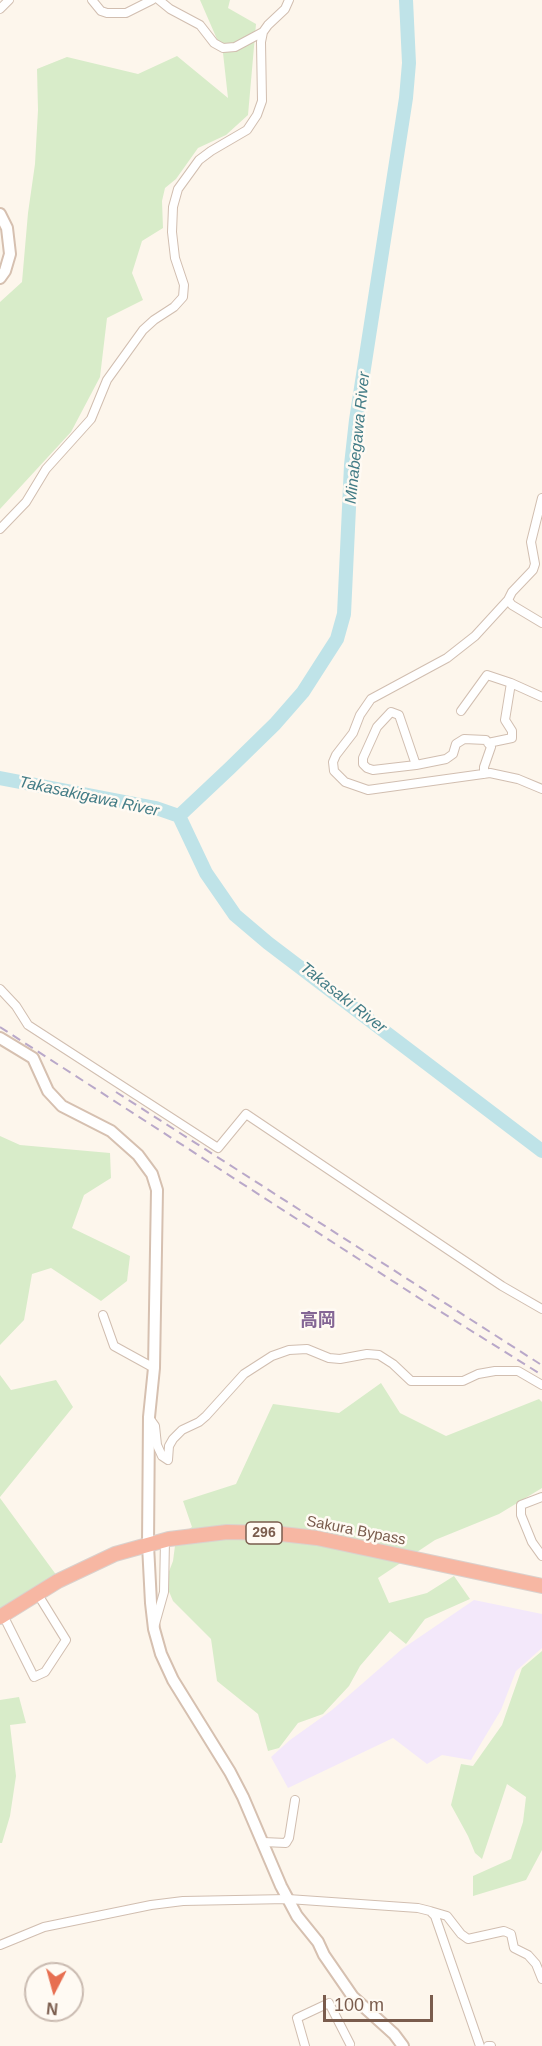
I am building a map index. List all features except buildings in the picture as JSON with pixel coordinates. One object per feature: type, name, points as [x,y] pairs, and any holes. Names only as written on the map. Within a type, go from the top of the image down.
[{"type":"highway","name":"Sakura Bypass","points":[[1,1616],[58,1581],[115,1554],[165,1540],[227,1532],[273,1533],[317,1538],[542,1586]]},
{"type":"street","points":[[0,9],[9,0]]},
{"type":"street","points":[[92,0],[101,11],[107,13],[126,13],[152,0]]},
{"type":"street","points":[[159,0],[170,9],[200,25],[214,43],[223,48],[235,47],[263,32]]},
{"type":"street","points":[[0,529],[26,502],[46,469],[91,419],[107,380],[143,330],[174,307],[183,297],[184,285],[175,258],[172,232],[173,207],[178,189],[199,160],[247,130],[257,115],[262,101],[261,42],[263,32],[267,25],[285,9],[289,0]]},
{"type":"street","points":[[0,214],[7,228],[10,254],[0,278]]},
{"type":"street","points":[[542,498],[531,542],[536,564],[533,570],[475,636],[447,658],[371,699],[360,715],[353,733],[333,762],[334,771],[345,782],[368,790],[490,773],[518,779],[542,788]]},
{"type":"street","points":[[508,600],[512,605],[542,623]]},
{"type":"street","points":[[461,711],[487,675],[542,697]]},
{"type":"street","points":[[488,743],[512,738],[513,731],[505,720],[511,683]]},
{"type":"street","points":[[416,765],[399,715],[392,712],[377,727],[363,764],[367,768],[373,770],[416,765],[446,759],[453,754],[456,744],[464,739],[486,740],[491,747],[484,774]]},
{"type":"street","points":[[0,989],[16,1006],[28,1025],[218,1148],[246,1114],[502,1286],[542,1309]]},
{"type":"street","points":[[0,1038],[33,1058],[48,1091],[62,1106],[111,1131],[138,1155],[152,1174],[157,1190],[154,1368],[149,1417],[148,1545],[154,1629],[161,1654],[173,1680],[230,1772],[297,1916],[318,1942],[324,1955],[353,1997],[394,2034],[403,2046]]},
{"type":"street","points":[[103,1315],[114,1346],[154,1368]]},
{"type":"street","points":[[149,1417],[155,1426],[157,1445],[162,1456],[168,1460],[172,1439],[182,1430],[200,1422],[244,1374],[272,1356],[289,1350],[307,1349],[329,1358],[340,1359],[367,1354],[379,1355],[393,1364],[411,1381],[463,1381],[478,1374],[518,1371],[542,1385]]},
{"type":"street","points":[[542,1497],[522,1505],[521,1515],[532,1542],[542,1556]]},
{"type":"street","points":[[154,1629],[164,1592],[165,1540]]},
{"type":"street","points":[[1,1616],[34,1677],[45,1672],[66,1640],[37,1593]]},
{"type":"street","points":[[263,1842],[286,1843],[289,1838],[295,1800]]},
{"type":"street","points":[[0,1945],[44,1927],[151,1905],[183,1901],[288,1899],[418,1908],[447,1916],[461,1935],[468,1939],[504,1931],[511,1934],[514,1948],[528,1955],[536,1964],[542,1979]]},
{"type":"street","points":[[430,1911],[438,1922],[480,2046]]},
{"type":"street","points":[[305,2046],[297,2018],[329,2003],[348,2045]]},
{"type":"shaded area","points":[[474,1600],[542,1614],[542,1648],[516,1671],[501,1710],[471,1760],[442,1755],[427,1764],[393,1738],[288,1788],[271,1757],[290,1740],[332,1710],[402,1649]]},
{"type":"green space","points":[[200,0],[230,0],[228,8],[256,24],[248,115],[226,135],[198,148],[176,179],[165,188],[162,201],[163,228],[142,241],[132,273],[143,300],[107,318],[100,377],[71,432],[0,509],[0,302],[22,282],[35,164],[38,110],[37,69],[67,57],[138,74],[177,56],[228,98],[223,53]]},
{"type":"green space","points":[[0,1136],[20,1145],[110,1153],[111,1178],[84,1195],[72,1228],[130,1256],[127,1281],[101,1301],[51,1268],[32,1274],[24,1320],[0,1345]]},
{"type":"green space","points":[[0,1375],[11,1390],[56,1380],[73,1407],[0,1497]]},
{"type":"green space","points":[[381,1383],[400,1413],[446,1436],[539,1399],[542,1402],[542,1488],[499,1514],[435,1540],[378,1578],[389,1603],[427,1593],[454,1576],[470,1599],[425,1619],[406,1644],[390,1631],[360,1666],[349,1686],[323,1714],[298,1723],[279,1748],[268,1751],[258,1714],[217,1681],[211,1639],[173,1601],[165,1582],[173,1561],[176,1538],[192,1527],[183,1501],[236,1484],[273,1404],[339,1413]]},
{"type":"green space","points":[[0,1498],[57,1576],[0,1613]]},
{"type":"green space","points":[[542,1651],[542,1850],[526,1880],[473,1896],[473,1876],[511,1859],[523,1822],[526,1797],[507,1784],[482,1859],[475,1853],[451,1805],[461,1764],[473,1766],[502,1725],[522,1668]]},
{"type":"green space","points":[[19,1697],[26,1723],[10,1725],[16,1776],[10,1816],[2,1843],[0,1843],[0,1700]]},
{"type":"waterway","name":"Minabegawa River","points":[[179,816],[275,724],[303,692],[337,639],[344,614],[351,465],[356,420],[406,98],[409,63],[406,0]]},
{"type":"waterway","name":"Takasaki River","points":[[0,778],[156,808],[179,816],[206,873],[235,915],[268,943],[542,1151]]},
{"type":"railway","points":[[0,1027],[542,1375]]},
{"type":"railway","points":[[116,1092],[540,1364]]},
{"type":"district","name":"高岡","points":[[318,1321]]},
{"type":"water label","name":"Takasakigawa River","points":[[89,797]]}]
